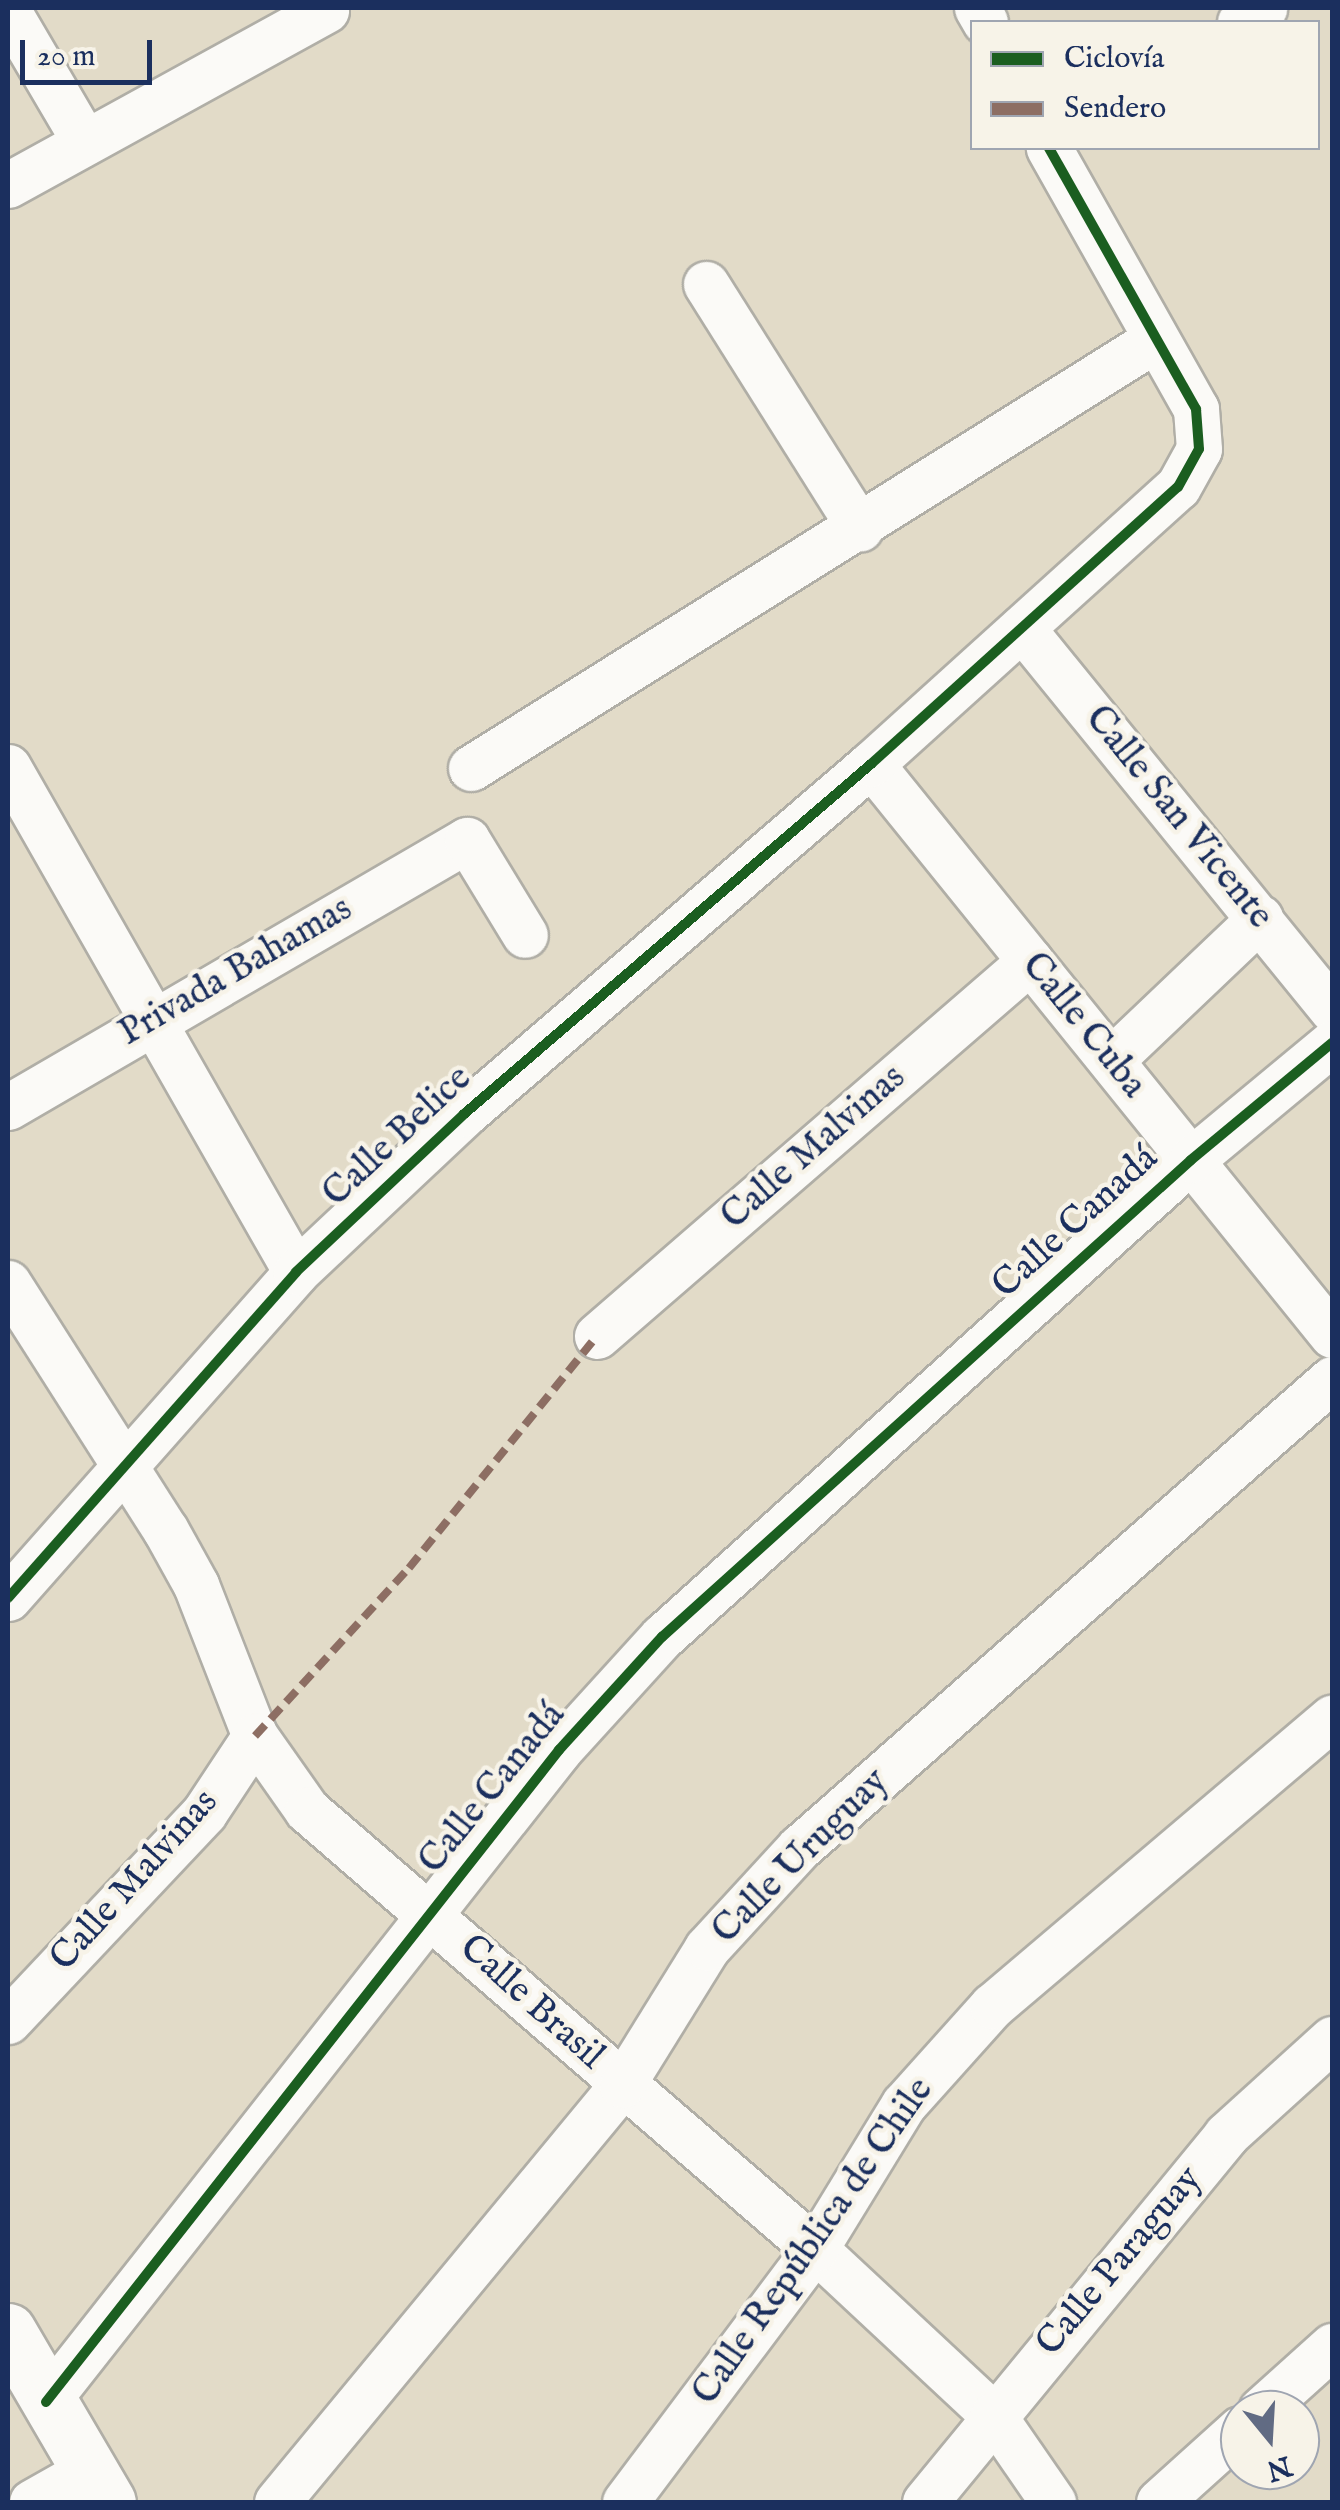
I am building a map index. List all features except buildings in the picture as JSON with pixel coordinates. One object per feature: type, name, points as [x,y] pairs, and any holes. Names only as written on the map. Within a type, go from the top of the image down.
[{"type":"street","points":[[8,185],[326,10]]},
{"type":"street","points":[[8,11],[85,142]]},
{"type":"street","name":"Calle Belice","points":[[8,1598],[296,1272],[464,1114],[871,764],[1178,488],[1200,449],[1196,409],[1050,150]]},
{"type":"street","points":[[706,284],[860,528]]},
{"type":"street","points":[[471,768],[860,528],[1156,339]]},
{"type":"street","name":"Calle San Vicente","points":[[1022,628],[1332,1010]]},
{"type":"street","name":"Calle Cuba","points":[[871,764],[1332,1335]]},
{"type":"street","points":[[8,767],[296,1272]]},
{"type":"street","name":"Privada Bahamas","points":[[8,1107],[150,1020],[467,840],[525,936]]},
{"type":"street","points":[[1110,1060],[1260,918]]},
{"type":"street","name":"Calle Malvinas","points":[[597,1336],[1030,961]]},
{"type":"street","points":[[1191,1160],[1332,1043]]},
{"type":"street","name":"Calle Canadá","points":[[46,2402],[559,1750],[662,1636],[1191,1160]]},
{"type":"street","name":"Calle Brasil","points":[[8,1282],[21,1336],[124,1465],[196,1586],[255,1736],[307,1810],[432,1914],[622,2085],[814,2248],[993,2416],[1054,2502]]},
{"type":"street","name":"Calle Uruguay","points":[[276,2502],[622,2085],[708,1948],[799,1848],[1332,1379]]},
{"type":"street","name":"Calle República de Chile","points":[[625,2502],[814,2248],[904,2104],[992,2006],[1332,1718]]},
{"type":"street","name":"Calle Malvinas","points":[[8,2020],[204,1813],[255,1736]]},
{"type":"street","name":"Calle Paraguay","points":[[925,2502],[1226,2135],[1332,2038]]},
{"type":"street","points":[[8,2331],[46,2402],[99,2486],[32,2502]]},
{"type":"street","points":[[1284,2390],[1332,2346]]},
{"type":"street","points":[[1159,2502],[1220,2448]]},
{"type":"marked path","points":[[255,1736],[409,1568],[597,1336]]},
{"type":"cycle path","points":[[8,1598],[296,1272],[464,1114],[871,764],[1178,487],[1199,449],[1196,409],[1050,150]]},
{"type":"cycle path","points":[[46,2402],[559,1750],[662,1637],[1191,1160],[1332,1043]]}]
